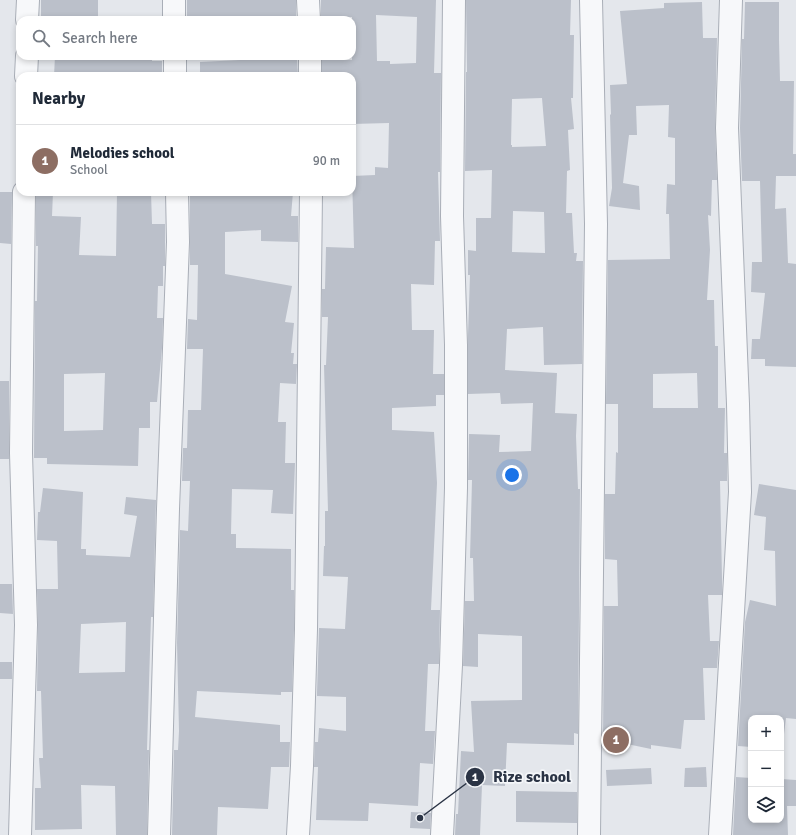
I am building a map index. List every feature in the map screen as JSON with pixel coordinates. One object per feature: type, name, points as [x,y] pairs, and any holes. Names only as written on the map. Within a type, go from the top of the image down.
[{"type":"street","points":[[27,16],[28,0]]},
{"type":"street","points":[[174,0],[174,16]]},
{"type":"street","points":[[308,0],[309,16]]},
{"type":"street","points":[[442,835],[451,665],[456,488],[456,345],[452,216],[454,0]]},
{"type":"street","points":[[589,835],[596,224],[591,0]]},
{"type":"street","points":[[720,835],[740,492],[727,128],[731,0]]},
{"type":"street","points":[[26,60],[26,72]]},
{"type":"street","points":[[175,60],[175,72]]},
{"type":"street","points":[[310,60],[310,72]]},
{"type":"street","points":[[20,835],[26,625],[21,453],[24,196]]},
{"type":"street","points":[[159,835],[178,250],[177,196]]},
{"type":"street","points":[[298,835],[302,766],[306,628],[311,196]]},
{"type":"building","points":[[41,0],[98,0],[98,16],[41,16]]},
{"type":"building","points":[[187,0],[296,0],[296,16],[187,16]]},
{"type":"building","points":[[321,0],[436,0],[434,73],[441,73],[440,172],[438,172],[440,241],[435,241],[434,285],[411,284],[412,330],[434,330],[433,374],[444,374],[444,395],[436,395],[436,406],[392,408],[392,430],[434,432],[437,483],[431,610],[440,610],[439,664],[428,664],[425,731],[435,731],[433,764],[420,763],[418,806],[369,803],[368,821],[316,820],[318,767],[314,767],[315,742],[318,742],[319,728],[346,731],[346,697],[317,696],[319,628],[345,629],[348,577],[323,576],[325,511],[328,511],[324,365],[326,365],[328,317],[322,317],[322,289],[325,289],[326,247],[354,248],[353,196],[356,196],[356,176],[375,175],[375,167],[388,168],[389,123],[356,124],[356,72],[322,72],[322,60],[356,60],[356,16],[321,16]],"holes":[[[376,15],[417,17],[416,63],[390,64],[390,61],[377,61]]]},
{"type":"building","points":[[466,0],[571,0],[570,35],[574,35],[573,98],[571,98],[574,129],[568,130],[570,170],[567,171],[566,213],[572,213],[574,253],[577,253],[576,261],[583,261],[582,364],[544,365],[543,327],[507,329],[505,370],[557,373],[555,413],[577,414],[576,436],[578,489],[580,489],[578,734],[574,733],[574,745],[507,743],[505,786],[482,785],[480,835],[455,835],[456,814],[458,814],[461,751],[474,752],[471,701],[522,700],[522,636],[478,634],[478,667],[463,666],[465,601],[474,601],[473,558],[470,558],[472,480],[468,480],[469,434],[500,435],[499,452],[531,451],[533,403],[501,404],[500,393],[468,394],[470,275],[468,275],[468,250],[476,251],[476,218],[491,218],[492,170],[465,171],[467,72]],"holes":[[[542,98],[546,146],[512,147],[512,99]],[[513,211],[544,212],[545,253],[512,252]]]},
{"type":"building","points":[[702,2],[703,38],[717,38],[715,128],[717,180],[712,180],[711,216],[708,215],[710,250],[707,300],[714,300],[715,346],[718,346],[718,408],[725,408],[724,453],[727,453],[727,481],[720,481],[722,595],[708,595],[710,641],[719,641],[717,668],[703,668],[705,720],[684,720],[681,749],[651,745],[651,749],[603,739],[604,606],[618,606],[617,560],[605,559],[605,494],[615,494],[616,452],[618,453],[618,404],[606,404],[608,260],[670,259],[669,214],[666,214],[667,184],[675,185],[675,138],[668,137],[669,105],[636,106],[637,135],[629,135],[623,183],[639,186],[640,210],[609,206],[612,188],[610,85],[627,84],[620,11],[664,8],[664,3]],"holes":[[[697,373],[698,408],[653,408],[653,374]]]},
{"type":"building","points":[[745,2],[779,2],[780,81],[794,81],[793,154],[796,154],[796,176],[776,176],[775,209],[786,208],[788,263],[796,264],[796,367],[765,366],[765,359],[751,359],[752,339],[760,339],[765,293],[751,292],[752,262],[762,262],[760,181],[742,181],[740,128],[742,39],[744,39]]},
{"type":"building","points":[[55,60],[162,61],[162,72],[54,72]]},
{"type":"building","points":[[297,60],[298,72],[200,72],[200,62]]},
{"type":"building","points":[[0,192],[12,192],[11,244],[0,243]]},
{"type":"building","points":[[36,196],[53,196],[52,216],[81,217],[79,255],[116,256],[117,196],[151,196],[152,224],[165,224],[165,266],[163,266],[163,286],[158,286],[157,318],[163,318],[157,402],[150,402],[150,428],[139,428],[138,466],[47,464],[47,458],[34,458],[35,301],[37,301],[38,246],[36,246]],"holes":[[[105,373],[103,430],[64,431],[64,374]]]},
{"type":"building","points":[[190,196],[293,196],[291,216],[298,216],[298,242],[261,241],[261,230],[225,232],[225,274],[292,286],[285,322],[294,323],[291,353],[294,353],[293,364],[297,364],[296,384],[280,383],[278,422],[286,422],[285,463],[295,463],[293,514],[271,513],[273,490],[232,489],[231,534],[236,534],[236,548],[291,549],[291,590],[294,590],[292,692],[281,692],[281,695],[197,691],[195,717],[280,725],[280,742],[290,742],[289,767],[271,767],[268,809],[218,807],[217,835],[172,835],[174,750],[178,750],[179,731],[177,643],[180,530],[188,531],[190,481],[182,481],[183,448],[187,448],[188,410],[201,410],[203,349],[187,349],[188,319],[197,320],[198,265],[190,265]]},
{"type":"building","points":[[0,381],[9,381],[9,459],[0,459]]},
{"type":"building","points":[[759,484],[796,490],[796,719],[786,718],[784,734],[784,715],[748,715],[748,747],[738,746],[745,622],[750,600],[776,606],[775,551],[764,550],[766,517],[754,515]]},
{"type":"building","points":[[43,488],[83,492],[81,549],[86,549],[86,555],[130,557],[137,516],[124,514],[126,497],[156,500],[153,617],[151,617],[147,750],[149,750],[147,835],[116,835],[115,786],[81,785],[82,829],[35,830],[35,788],[41,788],[39,758],[43,758],[41,691],[37,691],[37,589],[58,589],[57,541],[37,540],[38,512],[40,512]],"holes":[[[126,622],[125,672],[79,673],[81,624]]]},
{"type":"building","points":[[0,584],[12,584],[13,614],[0,613]]},
{"type":"building","points":[[0,662],[12,662],[12,679],[0,679]]},
{"type":"building","points":[[706,767],[707,787],[684,787],[685,768]]},
{"type":"building","points":[[651,768],[652,784],[607,786],[606,770]]},
{"type":"building","points":[[736,777],[748,778],[748,823],[784,823],[784,779],[796,780],[796,806],[787,806],[788,835],[733,835]]},
{"type":"building","points":[[516,791],[577,792],[577,823],[516,822]]},
{"type":"building","points":[[411,812],[431,813],[430,829],[410,828]]},
{"type":"place","name":"Melodies school","points":[[616,740]]},
{"type":"place","name":"Rize school","points":[[420,818]]}]
